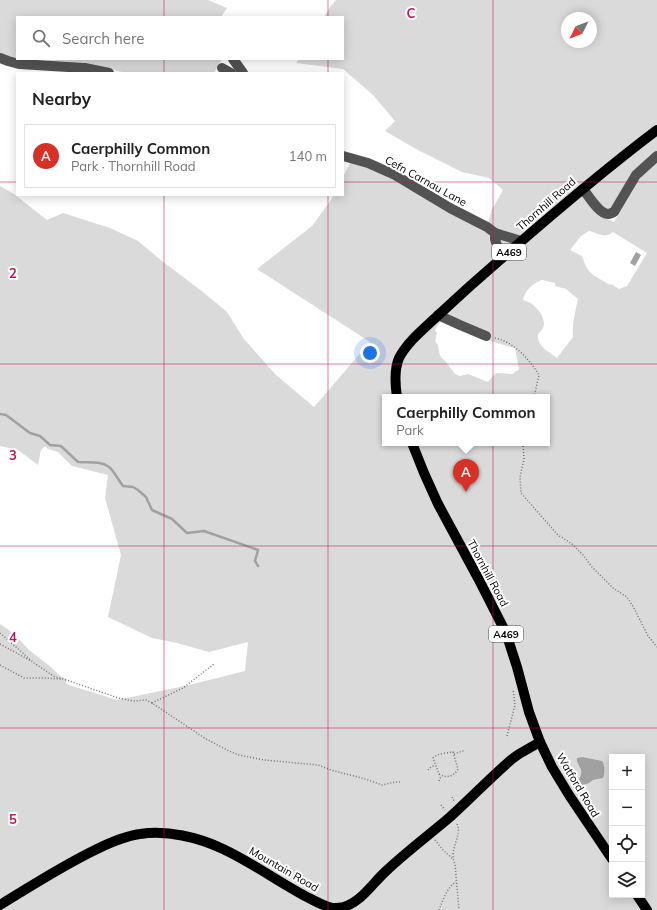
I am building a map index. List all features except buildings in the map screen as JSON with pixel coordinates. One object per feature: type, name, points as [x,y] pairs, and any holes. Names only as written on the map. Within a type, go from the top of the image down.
[{"type":"main road","name":"Thornhill Road","points":[[397,394],[395,381],[396,368],[399,359],[412,340],[521,241],[583,188],[657,130]]},
{"type":"main road","name":"Thornhill Road","points":[[413,446],[438,504],[506,633],[529,712],[540,742]]},
{"type":"main road","name":"Watford Road","points":[[540,742],[552,767],[569,795],[609,855]]},
{"type":"main road","name":"Mountain Road","points":[[3,901],[48,874],[108,844],[123,838],[141,834],[157,833],[176,834],[210,843],[241,858],[317,902],[333,908],[343,908],[355,903],[383,873],[451,816],[512,759],[540,742]]},
{"type":"main road","points":[[639,898],[647,910]]},
{"type":"street","points":[[0,58],[18,64],[85,68],[104,72]]},
{"type":"street","points":[[234,60],[242,72]]},
{"type":"street","points":[[222,68],[229,72]]},
{"type":"street","name":"Cefn Carnau Lane","points":[[344,156],[368,163],[487,227],[495,233],[521,241]]},
{"type":"street","points":[[583,188],[600,211],[610,214],[614,212],[636,175],[657,156]]},
{"type":"street","points":[[495,233],[495,239],[501,259]]},
{"type":"street","points":[[438,315],[486,336]]},
{"type":"path","points":[[486,336],[500,339],[514,346],[534,368],[539,375],[535,394]]},
{"type":"path","points":[[522,446],[524,459],[520,477],[521,493],[558,535],[572,544],[583,555],[592,568],[613,588],[627,597],[648,636],[657,647]]},
{"type":"path","points":[[0,633],[34,663]]},
{"type":"path","points":[[0,644],[34,663],[55,677],[118,698],[134,701],[146,700],[206,739],[239,755],[264,760],[318,765],[331,770],[366,778],[382,785],[400,782]]},
{"type":"path","points":[[152,703],[183,688],[214,664]]},
{"type":"path","points":[[0,665],[24,678],[67,680]]},
{"type":"path","points":[[507,736],[515,705],[512,684]]},
{"type":"path","points":[[454,754],[458,769],[456,773],[451,776],[441,776],[433,758],[444,753],[454,752],[454,754],[463,751],[464,753]]},
{"type":"path","points":[[428,770],[435,765]]},
{"type":"path","points":[[439,781],[441,776]]},
{"type":"path","points":[[452,797],[454,801]]},
{"type":"path","points":[[456,821],[459,828],[453,859],[455,864],[459,910]]},
{"type":"path","points":[[434,838],[443,850],[453,859]]},
{"type":"path","points":[[439,910],[448,889],[456,882]]},
{"type":"shaded area","points":[[0,0],[208,0],[227,8],[222,16],[16,16],[16,59],[0,53]]},
{"type":"shaded area","points":[[336,0],[657,0],[657,124],[651,128],[657,135],[657,156],[614,204],[600,215],[614,222],[641,177],[657,161],[657,910],[0,910],[0,624],[13,633],[29,650],[67,680],[66,683],[69,685],[117,700],[189,685],[245,671],[248,642],[209,652],[152,638],[108,617],[121,555],[105,498],[108,475],[72,466],[58,452],[48,449],[45,446],[41,450],[38,465],[18,450],[0,446],[0,186],[14,194],[47,220],[63,213],[110,228],[138,241],[227,312],[244,339],[275,374],[314,407],[370,342],[257,269],[312,226],[333,196],[344,196],[344,175],[350,163],[369,167],[406,186],[485,232],[490,227],[488,224],[491,211],[503,190],[489,178],[462,172],[416,149],[385,131],[395,121],[373,95],[343,69],[296,63],[298,60],[344,60],[344,16],[325,16]],"holes":[[[589,231],[601,235],[607,235],[613,232],[647,253],[627,286],[619,289],[596,277],[589,271],[582,256],[570,250],[581,236]],[[542,280],[555,283],[555,286],[566,289],[578,299],[573,323],[573,337],[557,358],[545,350],[540,344],[538,335],[544,325],[541,314],[534,306],[523,300],[530,287],[536,283]],[[442,321],[460,330],[515,348],[519,370],[513,374],[496,373],[488,382],[468,374],[460,376],[455,374],[441,357],[438,345],[435,341],[437,333],[435,330]]]},
{"type":"shaded area","points":[[46,60],[221,60],[215,72],[122,72],[87,63]]},
{"type":"shaded area","points":[[636,252],[641,255],[635,266],[630,263]]},
{"type":"shaded area","points":[[582,757],[602,761],[604,765],[603,778],[593,780],[583,785],[581,784],[579,780],[581,770],[577,763],[577,758]]},
{"type":"waterway","points":[[0,414],[6,415],[30,433],[40,436],[50,445],[61,446],[78,462],[101,463],[109,467],[123,486],[133,487],[138,490],[146,497],[152,510],[172,519],[187,533],[204,531],[258,550],[255,561],[258,566]]},
{"type":"place","name":"Caerphilly Common","points":[[466,492]]}]
